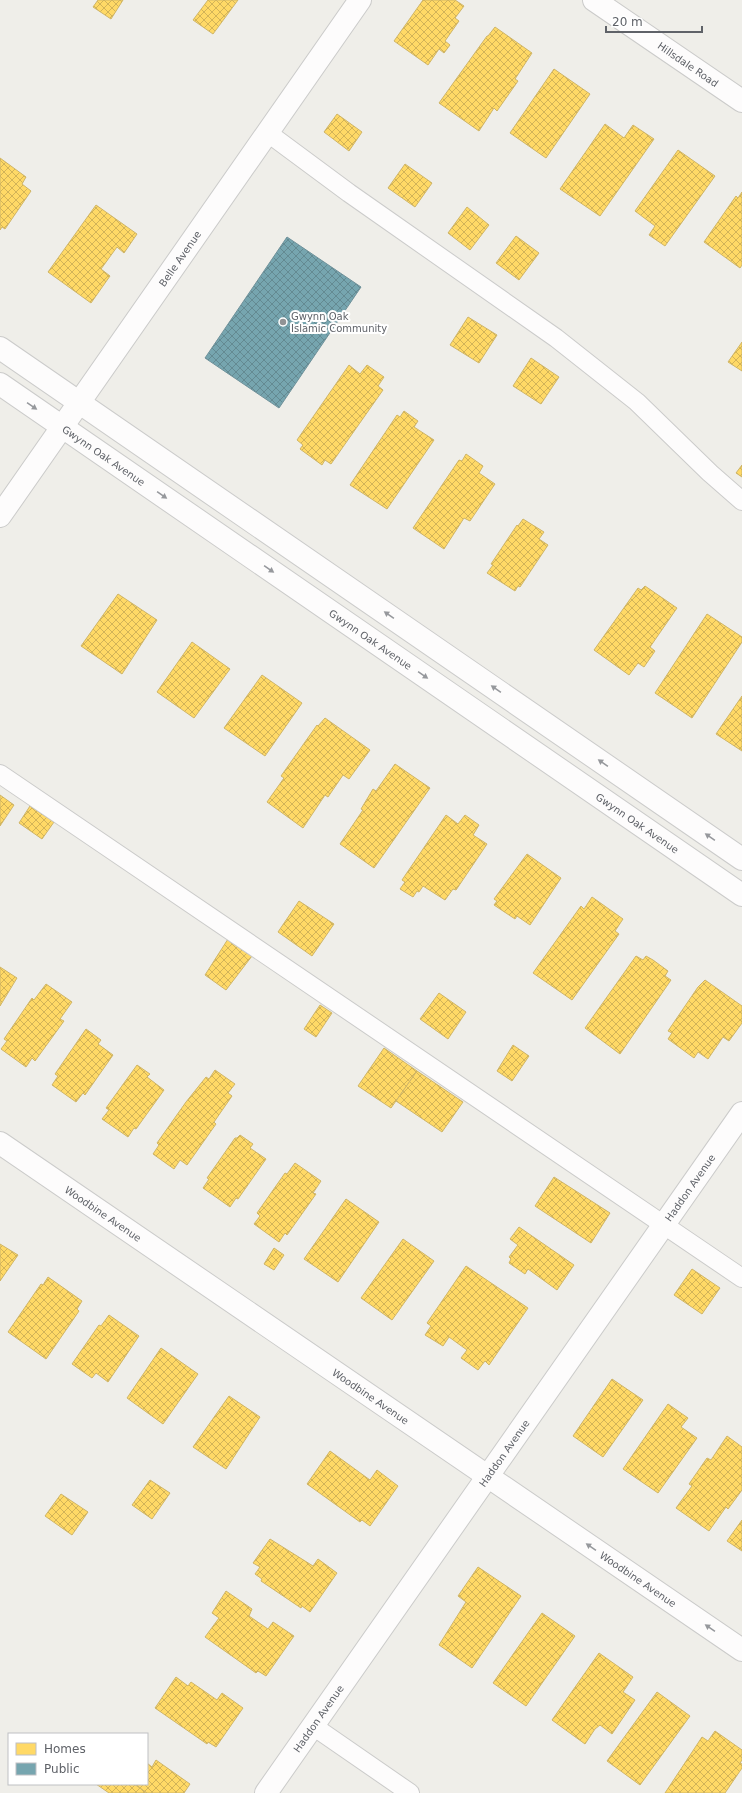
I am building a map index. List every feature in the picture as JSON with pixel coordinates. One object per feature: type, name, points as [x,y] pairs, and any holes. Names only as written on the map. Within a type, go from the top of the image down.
[{"type":"street","name":"Belle Avenue","points":[[0,516],[360,0]]},
{"type":"street","name":"Hillsdale Road","points":[[594,0],[742,102]]},
{"type":"street","points":[[0,348],[742,859]]},
{"type":"street","name":"Gwynn Oak Avenue","points":[[0,384],[742,895]]},
{"type":"street","name":"Haddon Avenue","points":[[266,1793],[742,1113]]},
{"type":"street","name":"Woodbine Avenue","points":[[0,1143],[742,1650]]},
{"type":"lane","points":[[268,133],[349,194],[556,338],[637,402],[710,473],[742,501]]},
{"type":"lane","points":[[0,774],[742,1278]]},
{"type":"lane","points":[[312,1726],[410,1793]]},
{"type":"building: Homes","points":[[98,0],[123,0],[111,19],[93,7]]},
{"type":"building: Homes","points":[[208,0],[238,0],[213,34],[193,20]]},
{"type":"building: Homes","points":[[423,0],[455,0],[464,6],[455,18],[459,21],[445,41],[450,45],[444,53],[439,49],[428,65],[394,41]]},
{"type":"building: Homes","points":[[495,27],[532,53],[515,79],[518,81],[497,111],[494,108],[479,131],[439,103]]},
{"type":"building: Homes","points":[[554,69],[590,94],[546,158],[510,133]]},
{"type":"building: Homes","points":[[337,114],[362,132],[349,151],[324,132]]},
{"type":"building: Homes","points":[[605,124],[624,138],[633,125],[654,139],[600,216],[560,189]]},
{"type":"building: Homes","points":[[678,150],[715,176],[665,246],[649,235],[655,226],[635,211]]},
{"type":"building: Homes","points":[[0,158],[26,177],[22,184],[31,191],[5,229],[2,227],[0,230]]},
{"type":"building: Homes","points":[[405,164],[432,183],[415,207],[388,188]]},
{"type":"building: Homes","points":[[742,192],[742,265],[740,268],[704,242],[736,196],[738,198]]},
{"type":"building: Homes","points":[[96,205],[137,234],[124,253],[117,247],[101,269],[110,276],[91,303],[48,272]]},
{"type":"building: Homes","points":[[467,207],[489,225],[470,250],[448,233]]},
{"type":"building: Homes","points":[[516,236],[539,253],[519,280],[496,263]]},
{"type":"building: Homes","points":[[468,317],[497,335],[479,363],[450,345]]},
{"type":"building: Homes","points":[[742,342],[742,371],[728,362]]},
{"type":"building: Homes","points":[[531,358],[559,377],[541,404],[513,386]]},
{"type":"building: Homes","points":[[349,365],[360,374],[367,365],[384,377],[378,386],[383,390],[331,464],[325,460],[322,465],[300,449],[303,445],[297,440]]},
{"type":"building: Homes","points":[[404,411],[418,421],[414,427],[434,440],[387,509],[350,485],[397,415],[400,417]]},
{"type":"building: Homes","points":[[466,454],[483,466],[479,473],[495,484],[470,521],[464,518],[444,549],[413,528],[459,460],[462,461]]},
{"type":"building: Homes","points":[[742,465],[742,477],[736,473]]},
{"type":"building: Homes","points":[[523,519],[544,532],[539,539],[548,545],[520,587],[518,586],[515,591],[487,573],[493,565],[491,564],[517,525],[518,526]]},
{"type":"building: Homes","points":[[645,586],[677,608],[650,647],[655,651],[644,667],[638,663],[629,675],[594,650],[638,588],[641,590]]},
{"type":"building: Homes","points":[[118,594],[157,620],[122,674],[81,646]]},
{"type":"building: Homes","points":[[707,614],[742,637],[742,642],[692,718],[655,693]]},
{"type":"building: Homes","points":[[192,642],[230,669],[194,718],[157,692]]},
{"type":"building: Homes","points":[[262,675],[302,703],[265,756],[224,728]]},
{"type":"building: Homes","points":[[742,696],[742,751],[716,734]]},
{"type":"building: Homes","points":[[325,718],[370,750],[349,779],[343,775],[328,797],[325,795],[303,828],[267,802],[284,778],[281,776],[317,725],[318,726]]},
{"type":"building: Homes","points":[[395,764],[430,788],[374,868],[340,844],[363,810],[361,809],[373,789],[376,791]]},
{"type":"building: Homes","points":[[0,795],[14,805],[0,826]]},
{"type":"building: Homes","points":[[30,806],[54,822],[42,839],[19,823]]},
{"type":"building: Homes","points":[[446,815],[458,824],[465,815],[479,825],[473,835],[487,844],[456,890],[453,889],[445,900],[423,886],[413,897],[400,889],[405,882],[402,880]]},
{"type":"building: Homes","points":[[527,854],[561,878],[530,925],[517,916],[515,919],[494,905],[497,901],[494,899]]},
{"type":"building: Homes","points":[[592,897],[623,919],[615,931],[619,934],[572,1000],[533,973],[581,906],[584,909]]},
{"type":"building: Homes","points":[[299,901],[334,924],[312,956],[278,932]]},
{"type":"building: Homes","points":[[228,939],[252,956],[226,990],[205,975]]},
{"type":"building: Homes","points":[[636,956],[643,960],[646,956],[653,960],[668,971],[665,976],[671,980],[620,1054],[585,1028]]},
{"type":"building: Homes","points":[[0,967],[17,978],[0,1006]]},
{"type":"building: Homes","points":[[705,980],[742,1006],[742,1023],[729,1041],[723,1037],[708,1059],[698,1052],[694,1058],[668,1039],[672,1033],[668,1031],[698,987]]},
{"type":"building: Homes","points":[[46,984],[72,1002],[60,1019],[64,1021],[35,1061],[32,1058],[26,1067],[1,1049],[7,1041],[4,1039],[32,998],[34,1000]]},
{"type":"building: Homes","points":[[439,993],[466,1012],[448,1039],[420,1019]]},
{"type":"building: Homes","points":[[320,1005],[332,1013],[316,1037],[304,1029]]},
{"type":"building: Homes","points":[[86,1029],[101,1040],[98,1044],[113,1055],[85,1095],[83,1093],[76,1102],[52,1085],[58,1076],[55,1074]]},
{"type":"building: Homes","points":[[513,1045],[529,1056],[512,1081],[497,1071]]},
{"type":"building: Homes","points":[[384,1048],[417,1071],[391,1108],[358,1086]]},
{"type":"building: Homes","points":[[137,1065],[150,1074],[147,1077],[164,1090],[136,1129],[134,1128],[128,1137],[102,1119],[109,1110],[106,1108]]},
{"type":"building: Homes","points":[[215,1070],[235,1084],[228,1093],[232,1096],[214,1122],[216,1124],[187,1165],[180,1160],[174,1169],[153,1154],[159,1145],[157,1143],[186,1102],[206,1077],[209,1079]]},
{"type":"building: Homes","points":[[417,1071],[463,1102],[442,1132],[396,1101]]},
{"type":"building: Homes","points":[[240,1135],[253,1144],[250,1148],[266,1159],[238,1199],[236,1198],[230,1207],[203,1188],[209,1179],[207,1178],[235,1138]]},
{"type":"building: Homes","points":[[295,1163],[321,1181],[313,1193],[316,1194],[287,1235],[285,1233],[279,1242],[254,1224],[260,1216],[257,1213],[285,1173],[287,1174]]},
{"type":"building: Homes","points":[[554,1177],[610,1213],[591,1243],[535,1206]]},
{"type":"building: Homes","points":[[346,1199],[379,1222],[338,1282],[304,1259]]},
{"type":"building: Homes","points":[[519,1227],[574,1265],[557,1290],[528,1269],[525,1274],[509,1263],[511,1259],[509,1257],[518,1245],[510,1239]]},
{"type":"building: Homes","points":[[403,1239],[434,1261],[392,1320],[361,1298]]},
{"type":"building: Homes","points":[[0,1244],[18,1255],[0,1281]]},
{"type":"building: Homes","points":[[274,1248],[284,1255],[274,1270],[264,1264]]},
{"type":"building: Homes","points":[[466,1266],[528,1308],[489,1365],[485,1361],[478,1370],[461,1358],[467,1350],[449,1337],[443,1346],[425,1335],[431,1326],[427,1323]]},
{"type":"building: Homes","points":[[692,1269],[720,1288],[702,1314],[674,1295]]},
{"type":"building: Homes","points":[[48,1277],[82,1301],[77,1309],[79,1311],[46,1359],[8,1332],[41,1284],[43,1285]]},
{"type":"building: Homes","points":[[109,1315],[139,1336],[108,1382],[96,1373],[92,1378],[72,1364],[99,1325],[101,1326]]},
{"type":"building: Homes","points":[[161,1348],[198,1374],[163,1424],[127,1398]]},
{"type":"building: Homes","points":[[612,1379],[643,1400],[603,1457],[573,1436]]},
{"type":"building: Homes","points":[[229,1396],[260,1417],[226,1469],[193,1447]]},
{"type":"building: Homes","points":[[668,1404],[688,1418],[681,1427],[697,1438],[658,1493],[623,1469]]},
{"type":"building: Homes","points":[[727,1436],[742,1447],[742,1490],[728,1509],[726,1507],[709,1531],[676,1508],[692,1486],[689,1484],[707,1458],[711,1460]]},
{"type":"building: Homes","points":[[330,1451],[370,1480],[377,1470],[398,1486],[370,1526],[362,1520],[360,1522],[307,1484]]},
{"type":"building: Homes","points":[[150,1480],[170,1493],[152,1519],[132,1505]]},
{"type":"building: Homes","points":[[61,1494],[88,1512],[72,1535],[45,1516]]},
{"type":"building: Homes","points":[[742,1520],[742,1551],[727,1541]]},
{"type":"building: Homes","points":[[270,1539],[313,1566],[318,1559],[337,1573],[310,1612],[302,1606],[301,1608],[261,1581],[262,1579],[255,1574],[260,1567],[253,1563]]},
{"type":"building: Homes","points":[[478,1567],[521,1596],[472,1668],[439,1645],[466,1602],[458,1596]]},
{"type":"building: Homes","points":[[226,1591],[252,1609],[249,1616],[268,1629],[273,1622],[294,1636],[266,1676],[258,1671],[256,1673],[205,1637],[219,1618],[212,1613]]},
{"type":"building: Homes","points":[[542,1613],[575,1636],[526,1706],[493,1683]]},
{"type":"building: Homes","points":[[599,1653],[633,1677],[623,1692],[635,1700],[612,1734],[600,1725],[595,1729],[585,1744],[552,1720]]},
{"type":"building: Homes","points":[[176,1677],[188,1686],[191,1682],[217,1700],[222,1693],[243,1708],[216,1747],[208,1742],[207,1744],[155,1708]]},
{"type":"building: Homes","points":[[657,1692],[690,1716],[640,1785],[607,1761]]},
{"type":"building: Homes","points":[[715,1731],[742,1750],[742,1760],[740,1763],[742,1764],[742,1768],[725,1793],[665,1793],[702,1737],[708,1741]]},
{"type":"building: Homes","points":[[156,1760],[190,1784],[184,1793],[147,1793],[135,1785],[148,1785],[148,1764],[152,1767]]},
{"type":"building: Homes","points":[[97,1785],[135,1785],[147,1793],[109,1793]]},
{"type":"building: Public","name":"Gwynn Oak Islamic Community","points":[[287,237],[361,287],[279,408],[205,358]]},
{"type":"place","name":"Gwynn Oak Islamic Community","points":[[283,322]]}]
